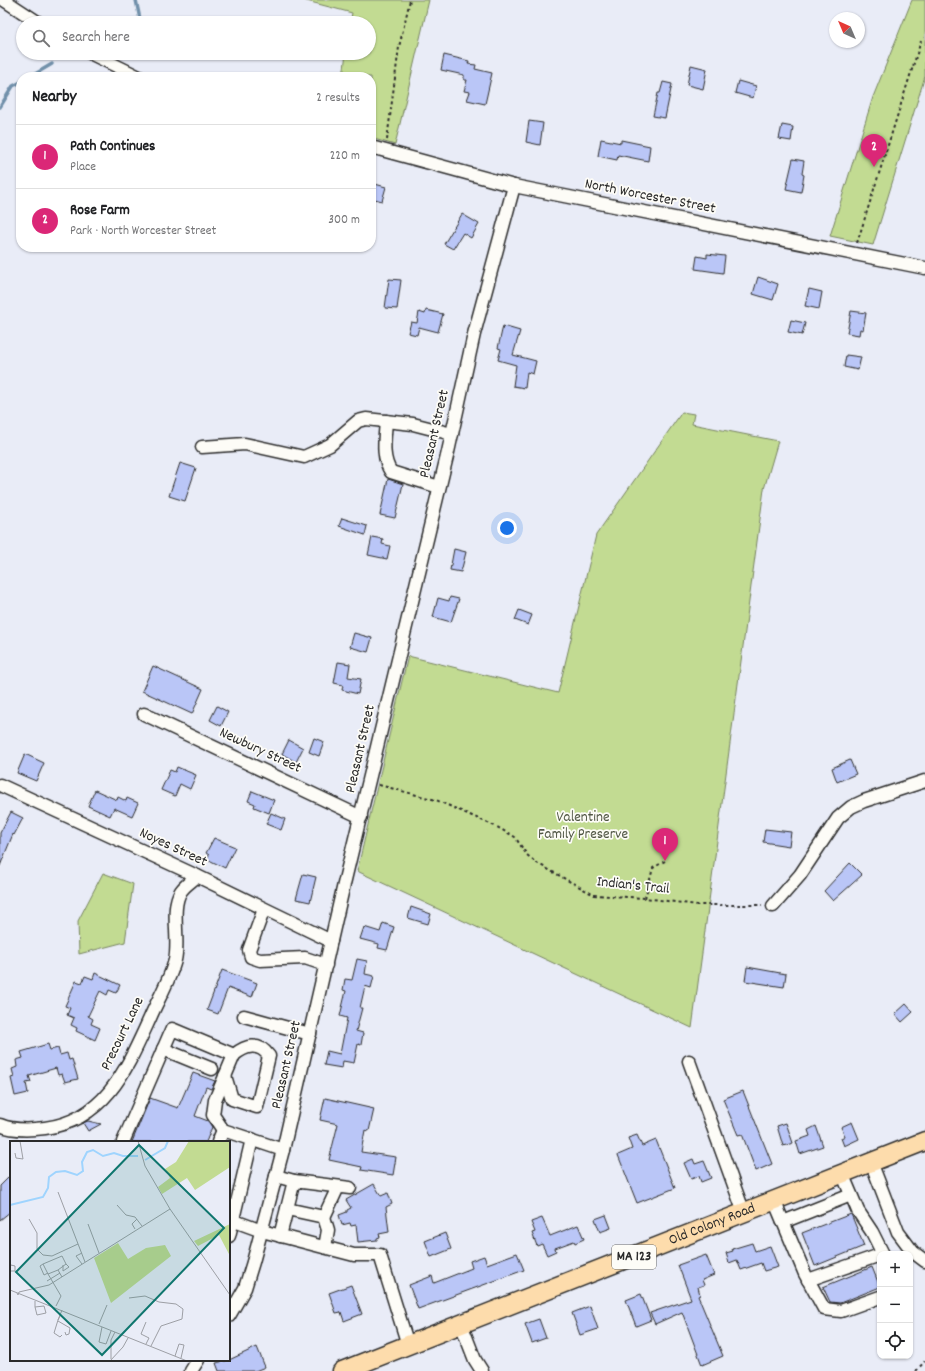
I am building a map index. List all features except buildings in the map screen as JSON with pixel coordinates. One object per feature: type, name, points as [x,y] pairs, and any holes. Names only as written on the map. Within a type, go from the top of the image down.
[{"type":"highway","name":"Old Colony Road","points":[[342,1371],[925,1141]]},
{"type":"street","points":[[4,0],[28,16]]},
{"type":"street","points":[[104,60],[129,72]]},
{"type":"street","name":"North Worcester Street","points":[[376,148],[514,186],[925,268]]},
{"type":"street","name":"Pleasant Street","points":[[230,1314],[245,1288],[262,1231],[283,1150],[331,941],[452,434],[474,334],[514,186]]},
{"type":"street","points":[[202,447],[245,444],[304,457],[330,445],[358,421],[366,419],[413,424],[452,434]]},
{"type":"street","points":[[386,420],[386,465],[391,472],[439,487]]},
{"type":"street","name":"Newbury Street","points":[[144,714],[361,817]]},
{"type":"street","points":[[773,906],[800,875],[838,818],[851,807],[864,800],[925,781]]},
{"type":"street","name":"Noyes Street","points":[[0,785],[197,876],[331,941]]},
{"type":"street","name":"Precourt Lane","points":[[0,1125],[18,1130],[57,1127],[90,1113],[116,1085],[143,1032],[170,973],[175,959],[177,943],[177,902],[181,891],[197,876]]},
{"type":"street","points":[[264,909],[251,944],[251,957],[260,960],[305,958],[326,965]]},
{"type":"street","points":[[244,1016],[310,1034]]},
{"type":"street","points":[[123,1141],[172,1029],[234,1055]]},
{"type":"street","points":[[225,1076],[232,1100],[258,1106],[269,1056],[265,1051],[254,1046],[242,1048],[234,1055],[225,1076],[215,1100],[213,1115],[223,1130],[283,1150]]},
{"type":"street","points":[[163,1049],[212,1069]]},
{"type":"street","points":[[689,1060],[744,1213]]},
{"type":"street","points":[[218,1141],[223,1130]]},
{"type":"street","points":[[252,1140],[231,1220],[262,1231],[354,1255],[380,1255],[408,1345]]},
{"type":"street","points":[[871,1162],[898,1232],[913,1252],[925,1261]]},
{"type":"street","points":[[842,1173],[858,1211],[872,1232],[881,1251]]},
{"type":"street","points":[[276,1176],[294,1181],[350,1188]]},
{"type":"street","points":[[280,1236],[294,1181]]},
{"type":"street","points":[[325,1247],[328,1230],[324,1217],[338,1187]]},
{"type":"street","points":[[783,1222],[851,1195]]},
{"type":"street","points":[[774,1200],[808,1280],[824,1309],[841,1311],[877,1298]]},
{"type":"street","points":[[287,1209],[324,1217]]},
{"type":"street","points":[[808,1280],[877,1256]]},
{"type":"street","points":[[461,1324],[474,1366],[482,1371]]},
{"type":"street","points":[[191,1371],[197,1361]]},
{"type":"path","points":[[385,151],[399,48],[410,0]]},
{"type":"path","points":[[853,254],[921,41]]},
{"type":"path","name":"Indian's Trail","points":[[377,785],[436,800],[496,827],[514,837],[527,856],[534,862],[594,895],[645,898],[697,905],[733,906],[753,904],[773,906]]},
{"type":"path","points":[[645,898],[653,868],[665,861]]},
{"type":"path","points":[[916,1371],[925,1361]]},
{"type":"green space","points":[[303,0],[429,0],[395,145],[376,139],[376,72],[344,72],[345,60],[376,60],[376,16],[351,16],[352,13]]},
{"type":"green space","points":[[912,0],[925,0],[925,76],[873,245],[830,236],[873,97]]},
{"type":"green space","name":"Valentine Family Preserve","points":[[682,412],[694,414],[692,424],[778,441],[764,489],[692,1028],[357,871],[408,656],[558,693],[596,535]]},
{"type":"green space","points":[[103,873],[133,884],[125,942],[79,954],[78,921]]},
{"type":"waterway","points":[[136,0],[139,16]]},
{"type":"waterway","points":[[38,72],[52,64]]},
{"type":"waterway","points":[[0,107],[13,86],[16,84]]},
{"type":"place","name":"Rose Farm","points":[[874,167]]},
{"type":"place","name":"Path Continues","points":[[665,861]]}]
